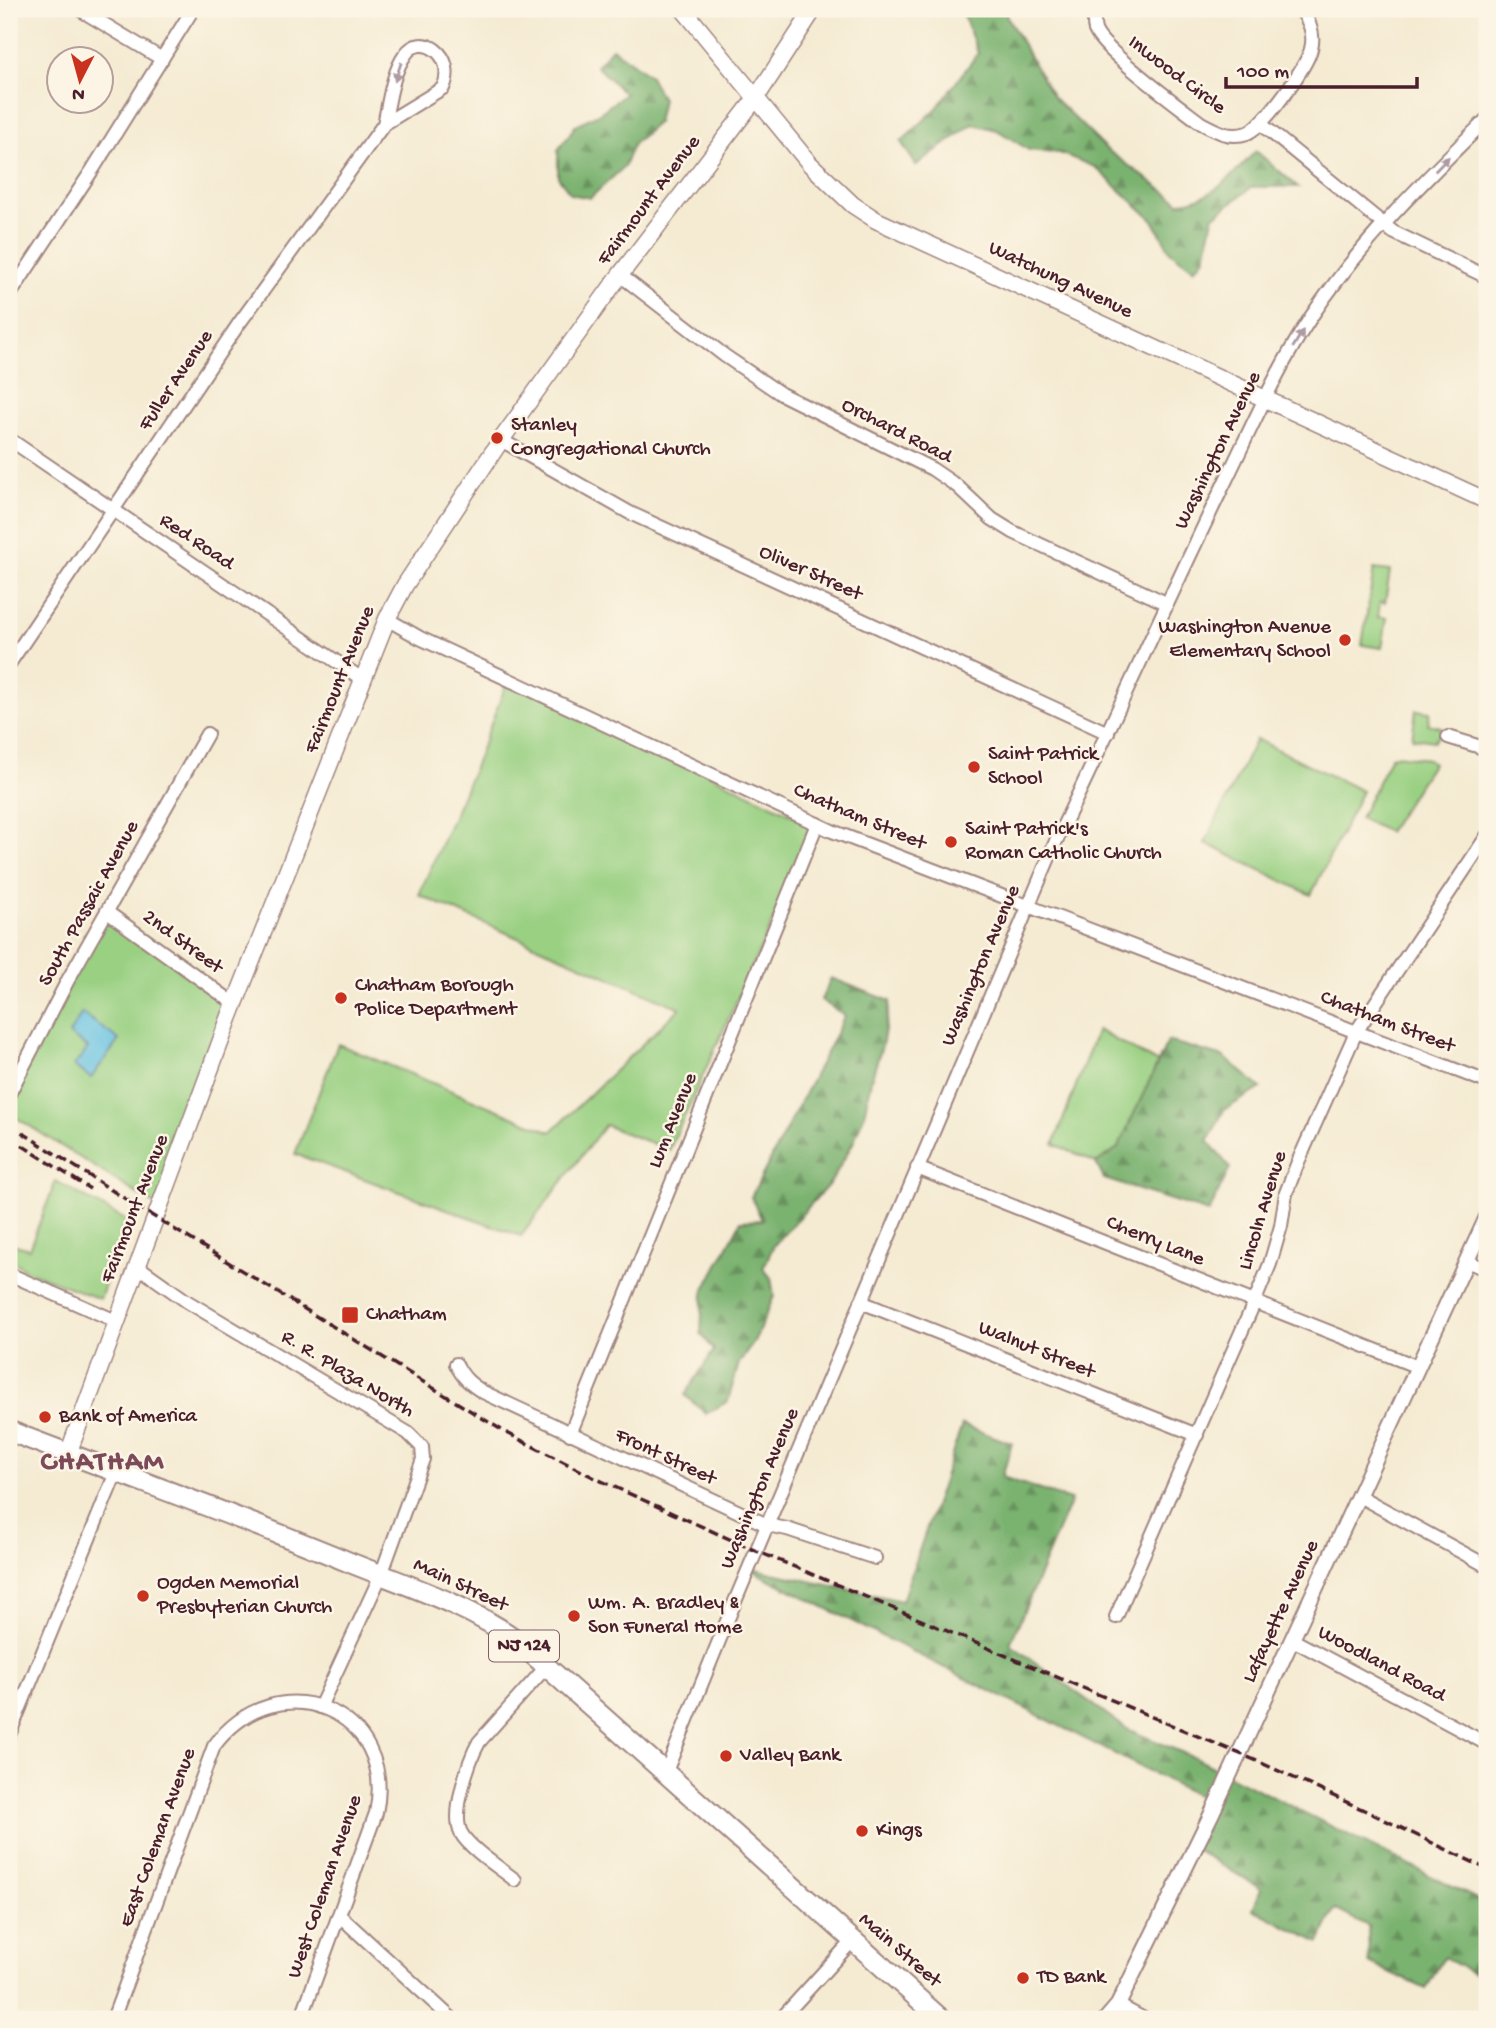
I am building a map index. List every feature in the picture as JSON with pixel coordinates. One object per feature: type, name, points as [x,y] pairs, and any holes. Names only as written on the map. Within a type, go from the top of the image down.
[{"type":"main road","name":"Watchung Avenue","points":[[682,9],[810,164],[838,192],[876,220],[1487,501]]},
{"type":"main road","name":"Fairmount Avenue","points":[[68,1454],[235,1004],[387,619],[412,574],[501,440],[620,275],[756,98],[814,9]]},
{"type":"main road","name":"Main Street","points":[[9,1431],[117,1470],[381,1575],[490,1622],[519,1642],[941,2019]]},
{"type":"street","points":[[79,9],[162,59]]},
{"type":"street","points":[[9,296],[93,169],[193,9]]},
{"type":"street","name":"Inwood Circle","points":[[1096,9],[1094,23],[1102,42],[1201,123],[1228,135],[1249,132],[1261,124]]},
{"type":"street","points":[[1300,9],[1312,34],[1311,51],[1279,102],[1261,124],[1397,235],[1487,277]]},
{"type":"street","name":"Fuller Avenue","points":[[9,664],[239,325],[384,124],[404,55],[411,48],[419,46],[436,50],[446,63],[447,80],[443,88],[384,124]]},
{"type":"street","name":"Washington Avenue","points":[[665,1774],[767,1525],[1056,841],[1166,603],[1265,399],[1311,317],[1346,268],[1487,119]]},
{"type":"street","name":"Orchard Road","points":[[620,275],[725,356],[781,394],[932,469],[957,486],[992,519],[1013,532],[1166,603]]},
{"type":"street","name":"Red Road","points":[[9,439],[362,679]]},
{"type":"street","name":"Oliver Street","points":[[501,440],[630,513],[1108,733]]},
{"type":"street","name":"Chatham Street","points":[[387,619],[420,638],[817,824],[1487,1082]]},
{"type":"street","name":"South Passaic Avenue","points":[[9,1094],[206,734]]},
{"type":"street","points":[[1448,737],[1487,750]]},
{"type":"street","name":"Lum Avenue","points":[[570,1434],[817,824]]},
{"type":"street","name":"Lincoln Avenue","points":[[1116,1617],[1270,1264],[1281,1226],[1286,1193],[1356,1032],[1487,836]]},
{"type":"street","name":"2nd Street","points":[[107,912],[235,1004]]},
{"type":"street","name":"Cherry Lane","points":[[917,1168],[1418,1367]]},
{"type":"street","name":"Lafayette Avenue","points":[[1106,2019],[1118,2005],[1178,1884],[1487,1217]]},
{"type":"street","points":[[1467,1261],[1487,1270]]},
{"type":"street","name":"R. R. Plaza North","points":[[137,1266],[188,1302],[408,1433],[422,1447],[423,1459],[381,1575]]},
{"type":"street","points":[[9,1274],[116,1321]]},
{"type":"street","name":"Walnut Street","points":[[861,1301],[1197,1435]]},
{"type":"street","name":"Front Street","points":[[456,1364],[461,1376],[469,1384],[570,1434],[767,1525],[875,1558]]},
{"type":"street","points":[[9,1735],[117,1470]]},
{"type":"street","points":[[1359,1496],[1487,1566]]},
{"type":"street","points":[[320,1707],[381,1575]]},
{"type":"street","name":"Woodland Road","points":[[1293,1640],[1487,1744]]},
{"type":"street","points":[[515,1880],[467,1840],[458,1825],[458,1810],[471,1757],[479,1742],[546,1667]]},
{"type":"street","name":"East Coleman Avenue","points":[[113,2019],[214,1746],[237,1720],[260,1708],[286,1702],[320,1707]]},
{"type":"street","name":"West Coleman Avenue","points":[[301,2019],[376,1813],[378,1779],[373,1762],[356,1731],[344,1719],[320,1707]]},
{"type":"street","points":[[339,1915],[452,2019]]},
{"type":"street","points":[[781,2019],[852,1941]]},
{"type":"street","points":[[1118,2005],[1144,2019]]},
{"type":"green space","points":[[961,9],[1012,9],[1006,15],[1053,97],[1106,149],[1179,202],[1213,191],[1256,151],[1298,187],[1252,187],[1213,217],[1205,258],[1194,269],[1170,251],[1153,220],[1095,167],[1060,153],[1029,150],[997,130],[973,124],[916,165],[901,142],[936,109],[978,53]]},
{"type":"green space","points":[[612,48],[650,76],[662,99],[657,123],[633,144],[624,167],[590,198],[571,194],[558,177],[558,150],[576,125],[600,113],[625,94],[596,66]]},
{"type":"green space","points":[[1374,569],[1390,571],[1385,603],[1380,602],[1378,617],[1387,618],[1382,648],[1362,645]]},
{"type":"green space","points":[[509,677],[816,826],[669,1150],[605,1125],[521,1236],[295,1154],[338,1044],[551,1132],[680,1008],[419,895],[472,773]]},
{"type":"green space","points":[[1416,710],[1430,712],[1428,724],[1441,727],[1440,734],[1434,741],[1412,738]]},
{"type":"green space","points":[[1256,739],[1362,791],[1311,895],[1205,843]]},
{"type":"green space","points":[[1391,756],[1428,759],[1433,763],[1388,832],[1360,818]]},
{"type":"green space","points":[[106,911],[235,1005],[158,1207],[9,1113],[9,1090]]},
{"type":"green space","points":[[831,978],[890,1001],[882,1046],[864,1115],[853,1143],[831,1182],[774,1245],[763,1268],[771,1278],[774,1296],[755,1340],[739,1363],[728,1401],[706,1414],[685,1395],[714,1350],[701,1334],[703,1293],[741,1221],[762,1220],[751,1197],[845,1016],[821,1000]]},
{"type":"green space","points":[[1097,1030],[1158,1063],[1118,1148],[1096,1163],[1054,1144]]},
{"type":"green space","points":[[1168,1041],[1224,1057],[1261,1088],[1224,1110],[1208,1141],[1230,1168],[1209,1212],[1104,1179],[1096,1163],[1118,1148]]},
{"type":"green space","points":[[56,1181],[127,1221],[100,1299],[27,1271],[13,1261],[13,1244],[29,1249]]},
{"type":"green space","points":[[962,1425],[1012,1443],[1002,1477],[1071,1500],[1010,1644],[1127,1729],[1195,1758],[1487,1904],[1487,1981],[1444,1957],[1426,1989],[1369,1963],[1368,1926],[1335,1909],[1319,1943],[1253,1909],[1261,1889],[1192,1847],[1212,1803],[745,1567],[902,1601]]},
{"type":"water","points":[[82,1013],[119,1040],[91,1078],[74,1066],[88,1048],[69,1034]]},
{"type":"railway","points":[[9,1124],[130,1202],[505,1432],[597,1479],[747,1547],[1257,1761],[1487,1869]]},
{"type":"railway","points":[[9,1137],[90,1189]]},
{"type":"place","name":"Stanley Congregational Church","points":[[497,438]]},
{"type":"place","name":"Washington Avenue Elementary School","points":[[1345,640]]},
{"type":"place","name":"Saint Patrick School","points":[[974,767]]},
{"type":"place","name":"Saint Patrick's Roman Catholic Church","points":[[951,842]]},
{"type":"place","name":"Chatham Borough Police Department","points":[[341,998]]},
{"type":"place","name":"Chatham","points":[[350,1315]]},
{"type":"place","name":"Bank of America","points":[[45,1417]]},
{"type":"place","name":"Ogden Memorial Presbyterian Church","points":[[143,1596]]},
{"type":"place","name":"Wm. A. Bradley & Son Funeral Home","points":[[574,1616]]},
{"type":"place","name":"Valley Bank","points":[[726,1756]]},
{"type":"place","name":"Kings","points":[[862,1831]]},
{"type":"place","name":"TD Bank","points":[[1023,1978]]},
{"type":"district","name":"CHATHAM","points":[[103,1463]]}]
